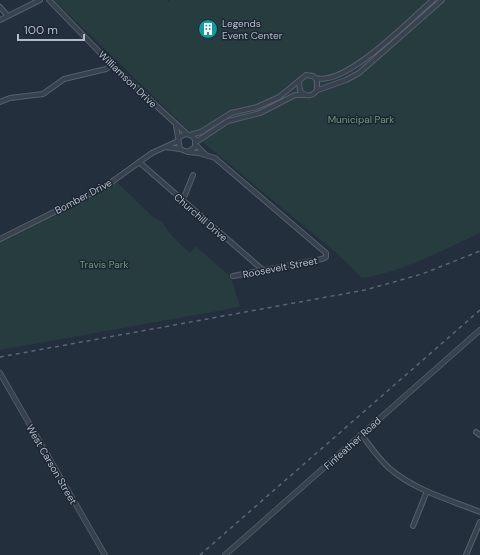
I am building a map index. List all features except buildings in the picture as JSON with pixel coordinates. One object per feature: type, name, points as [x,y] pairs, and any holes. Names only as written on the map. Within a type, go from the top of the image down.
[{"type":"street","points":[[0,20],[40,0]]},
{"type":"street","name":"Williamson Drive","points":[[49,0],[112,65],[189,134]]},
{"type":"street","points":[[178,139],[189,134],[201,132],[216,121],[231,113],[252,109],[267,103],[285,93],[306,75],[315,78],[328,79],[355,67],[432,0]]},
{"type":"street","points":[[188,152],[193,150],[196,143],[228,121],[260,113],[295,96],[312,95],[317,90],[359,73],[442,0]]},
{"type":"street","points":[[0,7],[7,16]]},
{"type":"street","points":[[0,102],[10,98],[43,94],[64,79],[106,69],[112,65]]},
{"type":"street","points":[[315,78],[318,84],[317,90]]},
{"type":"street","points":[[299,82],[300,91],[306,95]]},
{"type":"street","points":[[175,123],[180,149]]},
{"type":"street","points":[[189,134],[205,154]]},
{"type":"street","name":"Bomber Drive","points":[[0,239],[106,186],[139,162],[178,139]]},
{"type":"street","points":[[163,147],[205,154]]},
{"type":"street","name":"Roosevelt Street","points":[[205,154],[215,158],[324,250],[326,257],[233,276]]},
{"type":"street","name":"Churchill Drive","points":[[139,162],[264,270]]},
{"type":"street","points":[[181,199],[185,195],[194,175]]},
{"type":"street","name":"Finfeather Road","points":[[225,555],[480,330]]},
{"type":"street","name":"West Carson Street","points":[[0,374],[105,555]]},
{"type":"street","points":[[362,434],[390,468],[411,484],[480,512]]},
{"type":"street","points":[[413,526],[427,491]]},
{"type":"street","points":[[466,555],[480,522]]},
{"type":"green space","name":"Municipal Park","points":[[54,0],[167,0],[169,2],[170,0],[480,0],[480,233],[406,266],[376,276],[362,278],[335,252],[187,129]]},
{"type":"green space","name":"Travis Park","points":[[117,182],[154,218],[162,222],[172,236],[190,253],[195,246],[231,277],[240,307],[0,350],[0,241]]},
{"type":"railway","points":[[0,357],[365,290],[422,274],[480,251]]},
{"type":"railway","points":[[200,555],[480,310]]},
{"type":"place","name":"Legends Event Center","points":[[208,29]]}]
